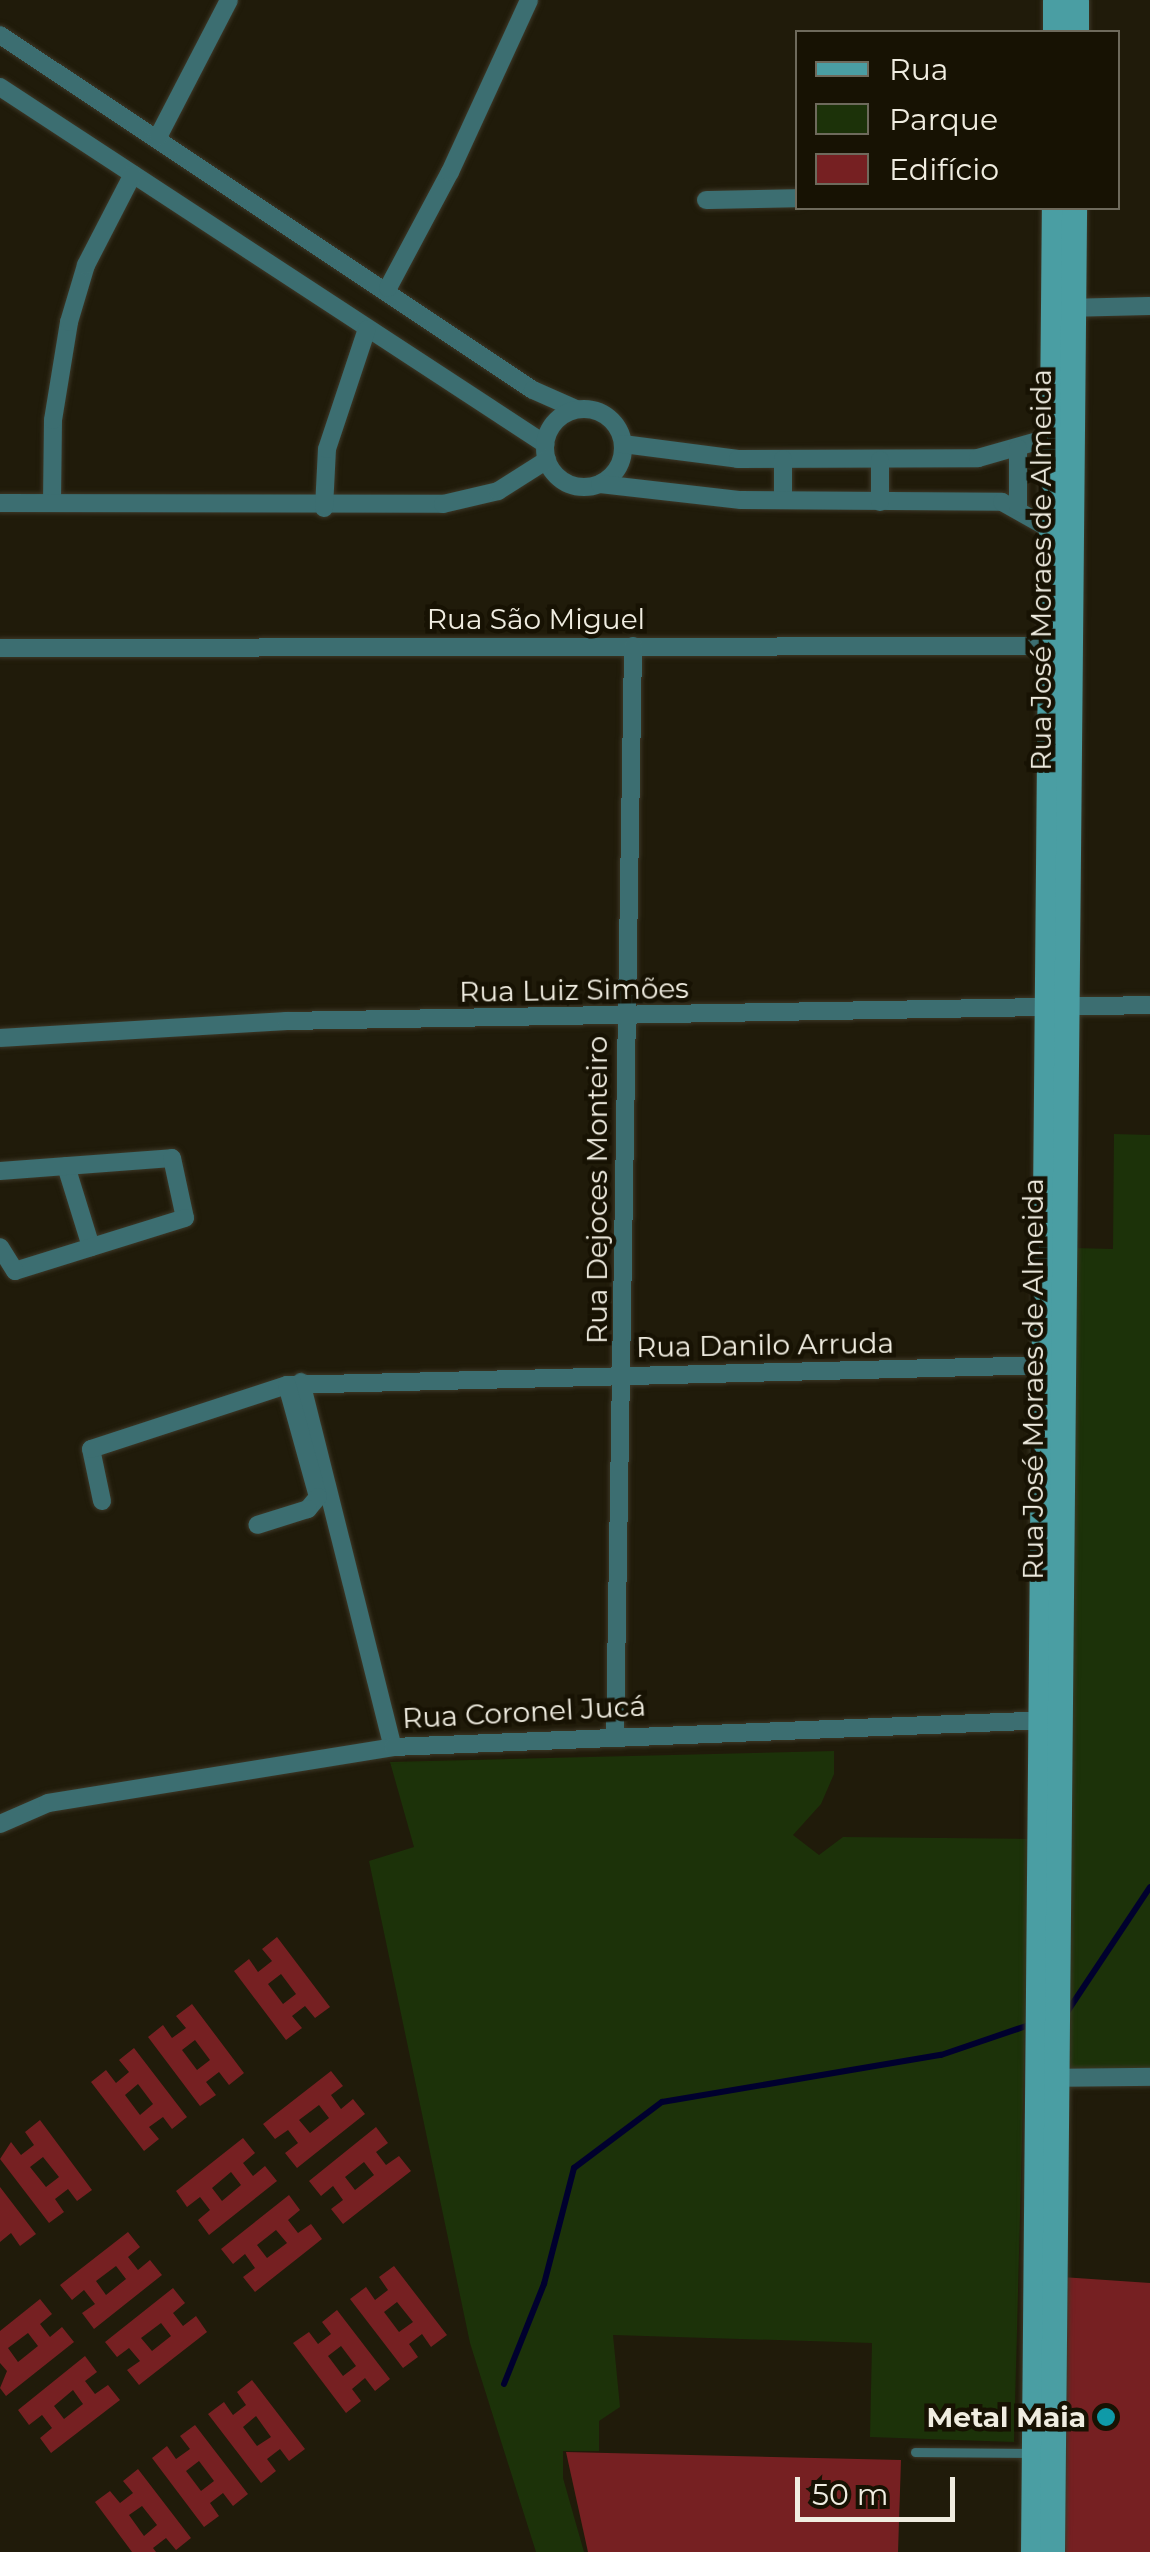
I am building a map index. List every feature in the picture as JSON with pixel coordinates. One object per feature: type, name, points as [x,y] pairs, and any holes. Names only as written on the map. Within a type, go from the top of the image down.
[{"type":"street","points":[[158,136],[229,0]]},
{"type":"street","points":[[388,288],[458,156],[528,0]]},
{"type":"street","points":[[1055,0],[1055,30]]},
{"type":"street","points":[[1076,0],[1076,30]]},
{"type":"street","points":[[0,34],[388,288],[533,390],[576,410],[607,416],[623,444],[622,460],[600,484]]},
{"type":"street","points":[[0,87],[546,452],[568,484],[783,500],[1018,507],[1052,530]]},
{"type":"street","points":[[52,502],[53,420],[69,322],[86,265],[133,174]]},
{"type":"street","points":[[706,200],[795,198]]},
{"type":"street","name":"Rua José Moraes de Almeida","points":[[1033,2552],[1044,2369],[1062,646],[1063,308],[1054,210]]},
{"type":"street","name":"Rua José Moraes de Almeida","points":[[1063,308],[1074,210]]},
{"type":"street","points":[[1063,308],[1150,306]]},
{"type":"street","points":[[324,508],[327,450],[367,329]]},
{"type":"street","points":[[0,503],[324,508],[465,502],[498,491],[546,452],[561,416],[576,410]]},
{"type":"street","points":[[623,444],[660,453],[782,459],[978,458],[1063,434]]},
{"type":"street","name":"Rua José Moraes de Almeida","points":[[1062,646],[1052,530],[1063,434]]},
{"type":"street","points":[[1018,448],[1018,507]]},
{"type":"street","points":[[782,459],[783,500]]},
{"type":"street","points":[[880,460],[880,502]]},
{"type":"street","name":"Rua Dejoces Monteiro","points":[[615,1734],[624,1376],[633,646]]},
{"type":"street","name":"Rua São Miguel","points":[[0,648],[1062,646]]},
{"type":"street","name":"Rua Luiz Simões","points":[[0,1038],[286,1021],[1150,1005]]},
{"type":"street","points":[[0,1170],[172,1158],[185,1218],[16,1270],[0,1247]]},
{"type":"street","points":[[66,1166],[91,1247]]},
{"type":"street","name":"Rua Danilo Arruda","points":[[102,1501],[91,1449],[294,1384],[1054,1365]]},
{"type":"street","points":[[257,1525],[308,1509],[318,1497],[294,1384]]},
{"type":"street","points":[[294,1384],[394,1747]]},
{"type":"street","name":"Rua Coronel Jucá","points":[[0,1824],[63,1800],[394,1747],[615,1734],[1051,1720]]},
{"type":"street","points":[[1047,2078],[1150,2077]]},
{"type":"street","name":"Rua José Moraes de Almeida","points":[[1040,2470],[1052,2552]]},
{"type":"lane","points":[[915,2452],[1040,2470]]},
{"type":"green space","points":[[1114,1134],[1150,1135],[1150,2073],[1061,2075],[1074,1248],[1113,1249]]},
{"type":"green space","points":[[834,1751],[834,1774],[821,1804],[793,1835],[819,1855],[843,1837],[1030,1839],[1014,2442],[870,2437],[872,2343],[613,2335],[620,2407],[599,2421],[599,2451],[563,2451],[563,2478],[584,2552],[536,2552],[470,2343],[369,1861],[414,1847],[390,1762]]},
{"type":"building","points":[[277,1937],[330,2007],[315,2018],[305,2006],[292,2016],[302,2028],[286,2040],[234,1971],[249,1959],[258,1972],[272,1961],[262,1949]],"holes":[[[281,1974],[296,1994],[283,2004],[268,1984]]]},
{"type":"building","points":[[192,2004],[244,2073],[229,2085],[219,2072],[206,2082],[216,2095],[200,2106],[148,2037],[163,2025],[172,2038],[186,2028],[176,2016]],"holes":[[[195,2040],[210,2060],[197,2070],[182,2050]]]},
{"type":"building","points":[[134,2048],[187,2117],[172,2129],[163,2117],[149,2127],[159,2139],[144,2151],[91,2082],[106,2070],[116,2083],[129,2072],[119,2060]],"holes":[[[138,2084],[153,2104],[140,2115],[125,2095]]]},
{"type":"building","points":[[331,2071],[343,2086],[331,2095],[341,2109],[353,2099],[365,2114],[297,2168],[285,2153],[298,2143],[288,2130],[275,2139],[263,2124]],"holes":[[[319,2105],[329,2118],[310,2133],[299,2120]]]},
{"type":"building","points":[[40,2120],[92,2190],[77,2201],[68,2189],[55,2199],[64,2212],[49,2223],[0,2159],[11,2142],[21,2155],[34,2145],[25,2132]],"holes":[[[43,2157],[59,2177],[46,2187],[30,2167]]]},
{"type":"building","points":[[376,2127],[388,2143],[376,2152],[386,2165],[399,2156],[411,2171],[343,2224],[331,2209],[343,2200],[333,2186],[321,2196],[309,2181]],"holes":[[[364,2162],[374,2175],[355,2190],[345,2177]]]},
{"type":"building","points":[[243,2138],[255,2153],[243,2163],[253,2176],[265,2166],[277,2181],[209,2235],[198,2220],[210,2210],[200,2197],[187,2207],[176,2191]],"holes":[[[231,2172],[241,2185],[222,2201],[212,2188]]]},
{"type":"building","points":[[0,2187],[36,2234],[20,2246],[11,2233],[0,2242]]},
{"type":"building","points":[[289,2195],[300,2210],[288,2220],[298,2233],[311,2224],[322,2239],[255,2292],[243,2277],[255,2268],[245,2254],[233,2264],[221,2249]],"holes":[[[276,2230],[287,2243],[267,2258],[257,2245]]]},
{"type":"building","points":[[128,2232],[140,2247],[128,2257],[138,2270],[150,2260],[162,2275],[94,2329],[82,2313],[95,2304],[84,2290],[72,2300],[60,2285]],"holes":[[[116,2266],[126,2279],[106,2295],[96,2281]]]},
{"type":"building","points":[[394,2266],[447,2335],[431,2347],[422,2334],[409,2344],[418,2357],[403,2368],[350,2299],[366,2287],[375,2300],[388,2290],[379,2277]],"holes":[[[397,2302],[413,2322],[399,2332],[384,2312]]]},
{"type":"building","name":"Metal Maia","points":[[1062,2277],[1150,2283],[1150,2552],[1063,2552]]},
{"type":"building","points":[[173,2288],[185,2303],[173,2313],[183,2326],[196,2316],[207,2332],[139,2385],[127,2370],[140,2361],[129,2348],[117,2357],[105,2342]],"holes":[[[161,2323],[171,2336],[152,2351],[141,2338]]]},
{"type":"building","points":[[40,2299],[52,2314],[40,2324],[50,2337],[62,2327],[74,2342],[6,2396],[0,2388],[7,2371],[0,2363],[0,2331]],"holes":[[[28,2333],[38,2346],[18,2362],[8,2348]]]},
{"type":"building","points":[[337,2310],[390,2379],[375,2391],[365,2378],[352,2389],[361,2401],[346,2413],[293,2343],[309,2332],[318,2344],[331,2334],[322,2322]],"holes":[[[341,2346],[356,2366],[343,2376],[328,2356]]]},
{"type":"building","points":[[85,2356],[97,2372],[85,2381],[95,2394],[108,2385],[120,2400],[51,2453],[40,2438],[52,2428],[42,2415],[29,2425],[18,2410]],"holes":[[[73,2390],[83,2404],[64,2419],[54,2406]]]},
{"type":"building","points":[[252,2380],[305,2449],[289,2461],[280,2449],[267,2459],[276,2471],[261,2483],[208,2414],[224,2402],[233,2415],[246,2405],[237,2392]],"holes":[[[256,2416],[271,2437],[257,2446],[243,2427]]]},
{"type":"building","points":[[195,2425],[248,2494],[233,2506],[223,2493],[210,2503],[219,2516],[204,2527],[152,2458],[167,2446],[176,2459],[190,2449],[180,2436]],"holes":[[[199,2461],[214,2481],[201,2491],[186,2471]]]},
{"type":"building","points":[[566,2452],[901,2460],[898,2552],[588,2552]]},
{"type":"building","points":[[138,2469],[191,2538],[176,2550],[166,2538],[153,2548],[156,2552],[132,2552],[95,2502],[110,2491],[120,2503],[133,2493],[123,2481]],"holes":[[[142,2506],[157,2525],[144,2536],[129,2515]]]},
{"type":"waterway","points":[[1067,2012],[1150,1887]]},
{"type":"waterway","points":[[504,2384],[544,2284],[574,2168],[662,2102],[941,2055],[1026,2026]]},
{"type":"place","name":"Metal Maia","points":[[1106,2417]]}]
